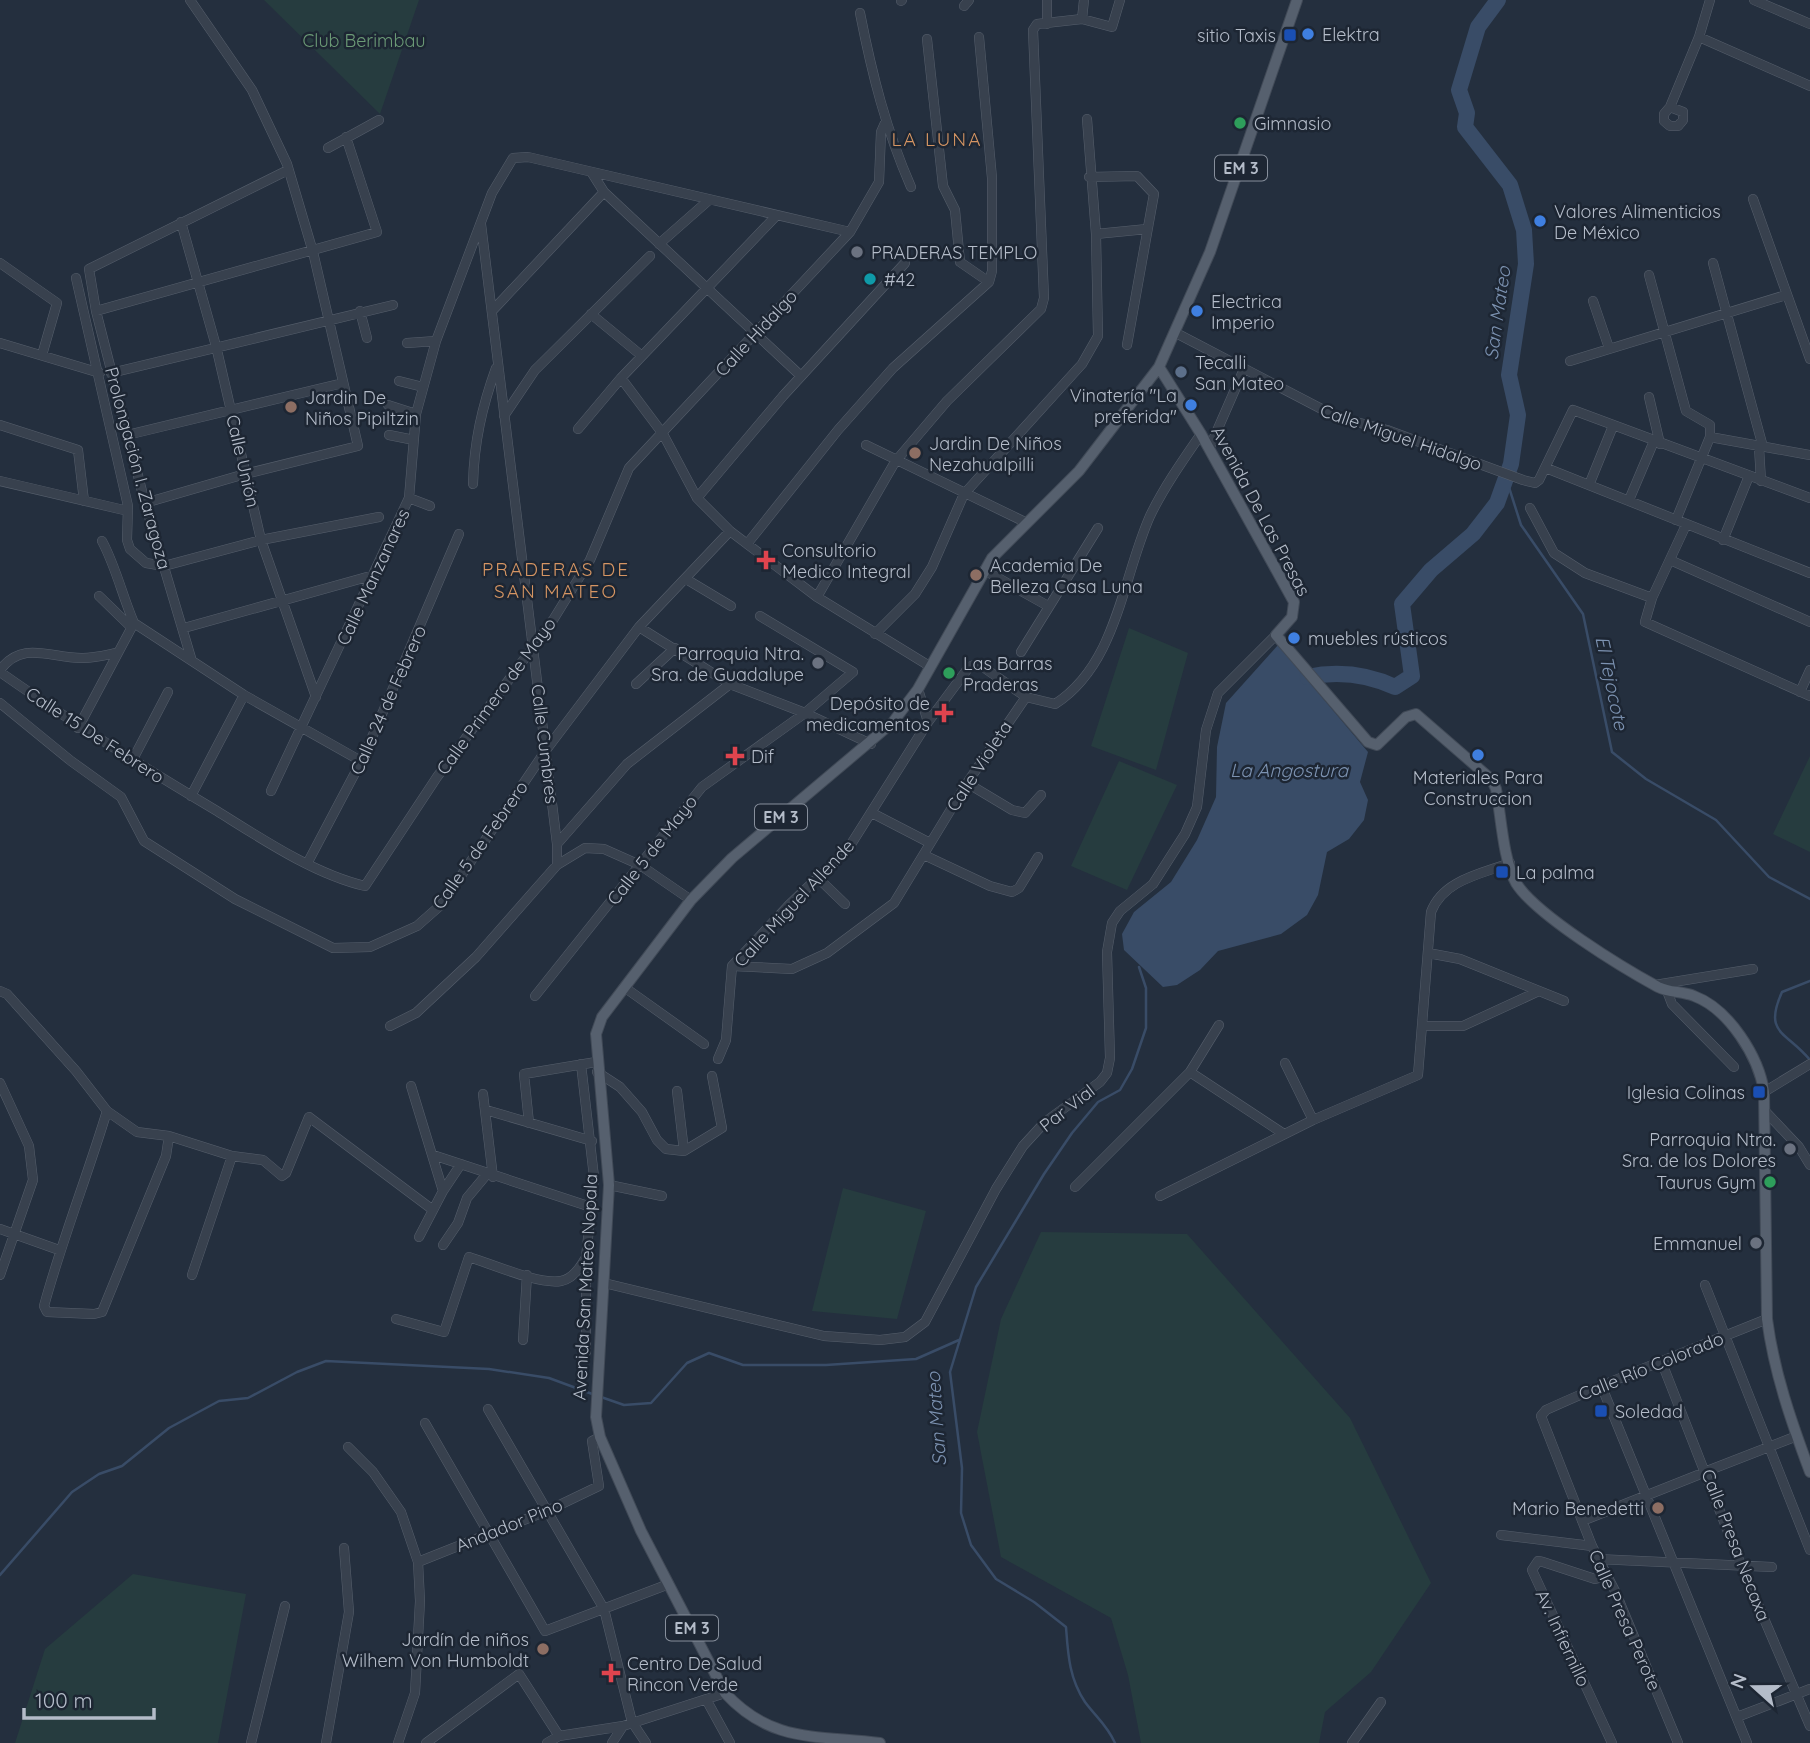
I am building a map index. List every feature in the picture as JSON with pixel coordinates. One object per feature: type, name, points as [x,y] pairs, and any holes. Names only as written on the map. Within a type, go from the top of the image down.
[{"type":"main road","name":"Avenida San Mateo Nopala","points":[[880,1743],[804,1739],[765,1726],[744,1714],[725,1693],[641,1531],[600,1437],[597,1407],[609,1185],[596,1034],[601,1017],[691,900],[767,828],[871,744],[918,690],[984,570],[1025,522],[1079,471],[1159,367],[1176,333],[1252,138],[1297,0]]},
{"type":"main road","name":"Avenida De Las Presas","points":[[1159,367],[1201,434],[1294,602],[1293,617],[1276,635]]},
{"type":"main road","points":[[1276,635],[1368,742],[1377,744],[1406,717],[1416,715],[1485,772],[1496,789],[1510,863],[1514,878],[1523,892],[1558,922],[1655,985],[1667,991],[1692,995],[1708,1003],[1726,1018],[1762,1074],[1767,1319],[1774,1367],[1810,1472]]},
{"type":"street","points":[[145,503],[245,474],[356,449],[313,252],[275,132],[252,90],[190,0]]},
{"type":"street","points":[[1047,0],[1048,24]]},
{"type":"street","points":[[1082,19],[1084,0]]},
{"type":"street","points":[[817,597],[895,462],[947,401],[1041,309],[1044,298],[1034,26],[1082,19],[1112,27],[1120,0]]},
{"type":"street","points":[[1670,107],[1699,37],[1710,0]]},
{"type":"street","points":[[1754,0],[1810,24]]},
{"type":"street","points":[[860,13],[873,83],[885,122],[911,187]]},
{"type":"street","points":[[747,544],[838,430],[893,368],[989,282],[992,271],[992,178],[979,37]]},
{"type":"street","points":[[1699,37],[1810,86]]},
{"type":"street","points":[[928,39],[943,186],[955,210],[960,262],[989,282]]},
{"type":"street","points":[[875,635],[921,585],[964,494],[1082,364],[1098,336],[1096,234],[1089,177],[1087,118]]},
{"type":"street","points":[[328,148],[379,120]]},
{"type":"street","name":"Calle Hidalgo","points":[[663,434],[850,232],[879,182],[881,132],[885,122]]},
{"type":"street","points":[[96,311],[377,232],[346,137]]},
{"type":"street","name":"Calle Manzanares","points":[[271,791],[410,498],[416,414],[423,387],[436,341],[480,222],[502,172],[513,158],[528,157],[592,173]]},
{"type":"street","points":[[181,222],[288,170]]},
{"type":"street","points":[[592,173],[850,232]]},
{"type":"street","points":[[592,173],[604,192],[801,376]]},
{"type":"street","points":[[1089,177],[1137,176],[1154,194],[1127,345]]},
{"type":"street","points":[[492,311],[604,192]]},
{"type":"street","points":[[1753,199],[1810,359]]},
{"type":"street","points":[[659,244],[709,200]]},
{"type":"street","points":[[578,429],[621,378],[776,216]]},
{"type":"street","name":"Prolongación I. Zaragoza","points":[[181,222],[93,265],[88,276],[145,503],[191,658]]},
{"type":"street","name":"Calle Unión","points":[[181,222],[216,346],[261,540],[316,697]]},
{"type":"street","name":"Calle Cumbres","points":[[480,222],[546,750],[557,864]]},
{"type":"street","points":[[1096,234],[1147,229]]},
{"type":"street","points":[[503,418],[535,370],[650,256]]},
{"type":"street","points":[[697,498],[801,376],[905,262]]},
{"type":"street","points":[[1713,263],[1761,447],[1761,481]]},
{"type":"street","points":[[0,264],[57,303],[42,355]]},
{"type":"street","points":[[1649,275],[1686,411],[1708,423],[1710,437],[1670,560],[1652,598],[1645,622],[1810,696]]},
{"type":"street","points":[[76,278],[100,373],[128,511],[127,540],[130,549],[146,563],[164,566],[261,540],[379,517]]},
{"type":"street","points":[[1570,361],[1786,295]]},
{"type":"street","points":[[1592,301],[1609,348]]},
{"type":"street","points":[[111,373],[393,305]]},
{"type":"street","points":[[360,311],[367,338]]},
{"type":"street","points":[[591,314],[642,356]]},
{"type":"street","name":"Calle Miguel Hidalgo","points":[[1176,333],[1337,417],[1387,430],[1517,479],[1535,483],[1546,468]]},
{"type":"street","points":[[407,343],[436,341]]},
{"type":"street","points":[[0,343],[100,373]]},
{"type":"street","points":[[473,484],[474,451],[482,407],[497,363]]},
{"type":"street","points":[[1209,449],[1244,369]]},
{"type":"street","points":[[621,378],[663,434],[697,498],[730,531],[817,597],[931,667]]},
{"type":"street","points":[[399,381],[423,387]]},
{"type":"street","points":[[127,435],[343,383]]},
{"type":"street","points":[[1629,500],[1657,443],[1649,397]]},
{"type":"street","points":[[388,405],[416,414]]},
{"type":"street","points":[[1810,498],[1573,410],[1546,468],[1810,573]]},
{"type":"street","points":[[0,425],[78,450],[84,501]]},
{"type":"street","points":[[1589,485],[1613,426]]},
{"type":"street","name":"Calle Primero de Mayo","points":[[365,886],[437,777],[502,687],[532,652],[590,560],[629,468],[663,434]]},
{"type":"street","points":[[1026,696],[1055,704],[1071,694],[1090,672],[1108,637],[1150,516],[1170,479],[1201,434]]},
{"type":"street","points":[[389,435],[414,440]]},
{"type":"street","points":[[1710,437],[1810,455]]},
{"type":"street","points":[[866,445],[895,462],[1025,522]]},
{"type":"street","points":[[1723,540],[1749,476]]},
{"type":"street","points":[[0,481],[128,511]]},
{"type":"street","points":[[410,498],[430,506]]},
{"type":"street","points":[[1530,509],[1554,553],[1585,573],[1652,598]]},
{"type":"street","points":[[1021,652],[1098,528]]},
{"type":"street","name":"Calle 5 de Febrero","points":[[0,703],[71,761],[121,797],[144,841],[235,899],[333,948],[370,947],[418,926],[442,904],[546,750],[639,627],[730,531]]},
{"type":"street","name":"Calle 24 de Febrero","points":[[308,862],[361,761],[459,534]]},
{"type":"street","points":[[79,728],[132,625],[118,587],[113,563],[102,541]]},
{"type":"street","points":[[1670,560],[1810,622]]},
{"type":"street","points":[[984,570],[1048,606]]},
{"type":"street","points":[[184,628],[374,575]]},
{"type":"street","points":[[686,579],[731,606]]},
{"type":"street","points":[[99,596],[132,625],[191,658],[244,695],[361,761]]},
{"type":"street","name":"Calle 5 de Mayo","points":[[535,996],[702,787],[805,713],[853,672],[761,616]]},
{"type":"street","points":[[639,627],[730,684],[805,713],[871,744]]},
{"type":"street","name":"Par Vial","points":[[604,1283],[824,1336],[880,1340],[905,1337],[925,1322],[996,1189],[1023,1146],[1045,1122],[1100,1082],[1107,1073],[1110,1058],[1107,952],[1112,923],[1120,911],[1153,884],[1185,834],[1197,807],[1206,730],[1218,693],[1276,635]]},
{"type":"street","points":[[636,684],[675,648]]},
{"type":"street","points":[[0,671],[6,662],[29,650],[83,659],[116,653]]},
{"type":"street","name":"Calle Miguel Allende","points":[[718,1059],[726,1040],[732,966],[789,905],[848,849],[928,722],[969,667],[976,664],[1026,696]]},
{"type":"street","points":[[1800,692],[1810,670]]},
{"type":"street","name":"Calle 15 De Febrero","points":[[0,671],[79,728],[191,796],[308,862],[365,886]]},
{"type":"street","points":[[557,844],[627,764],[730,684]]},
{"type":"street","points":[[918,690],[928,722]]},
{"type":"street","points":[[132,761],[168,692]]},
{"type":"street","points":[[191,796],[244,695]]},
{"type":"street","name":"Calle Violeta","points":[[732,966],[792,969],[827,953],[894,903],[967,783],[1026,696]]},
{"type":"street","points":[[967,783],[1013,810],[1026,813],[1041,795]]},
{"type":"street","points":[[872,813],[930,843]]},
{"type":"street","points":[[390,1026],[416,1013],[476,957],[557,864],[585,848],[595,847],[640,864],[691,900]]},
{"type":"street","points":[[924,855],[989,886],[1012,892],[1019,888],[1038,857]]},
{"type":"street","points":[[1160,1196],[1313,1120],[1418,1075],[1431,912],[1442,892],[1510,863]]},
{"type":"street","points":[[819,879],[845,904]]},
{"type":"street","points":[[1428,953],[1460,960],[1564,1001]]},
{"type":"street","points":[[1655,985],[1753,969]]},
{"type":"street","points":[[624,987],[704,1044]]},
{"type":"street","points":[[0,991],[6,994],[58,1050],[107,1111],[137,1132],[169,1136],[232,1156],[263,1160],[282,1176],[286,1173],[309,1117],[433,1210]]},
{"type":"street","points":[[1424,1026],[1463,1026],[1539,991]]},
{"type":"street","points":[[1667,991],[1672,1004],[1734,1067]]},
{"type":"street","points":[[1075,1187],[1190,1072],[1219,1025]]},
{"type":"street","points":[[1285,1063],[1313,1120]]},
{"type":"street","points":[[581,1064],[592,1141],[594,1177],[586,1258],[586,1352]]},
{"type":"street","points":[[529,1124],[522,1077],[581,1064],[597,1067],[620,1087],[666,1149],[684,1151],[722,1128],[712,1076]]},
{"type":"street","points":[[1764,1092],[1810,1064]]},
{"type":"street","points":[[1190,1072],[1284,1134]]},
{"type":"street","points":[[0,1083],[29,1146],[33,1180],[0,1275]]},
{"type":"street","points":[[411,1086],[443,1191]]},
{"type":"street","points":[[677,1091],[684,1151]]},
{"type":"street","points":[[443,1245],[458,1223],[467,1198],[490,1175],[483,1094]]},
{"type":"street","points":[[486,1110],[592,1141]]},
{"type":"street","points":[[1764,1110],[1799,1147],[1810,1165]]},
{"type":"street","points":[[107,1111],[79,1200],[59,1250],[44,1306],[47,1311],[94,1314],[102,1312],[166,1156],[169,1136]]},
{"type":"street","points":[[433,1155],[591,1206]]},
{"type":"street","points":[[192,1275],[232,1156]]},
{"type":"street","points":[[419,1237],[443,1191],[461,1164]]},
{"type":"street","points":[[609,1185],[662,1196]]},
{"type":"street","points":[[0,1229],[59,1250]]},
{"type":"street","points":[[396,1319],[444,1332],[469,1257],[548,1281],[564,1281],[579,1270],[586,1258]]},
{"type":"street","points":[[523,1340],[527,1275]]},
{"type":"street","points":[[1705,1285],[1810,1550]]},
{"type":"street","name":"Calle Río Colorado","points":[[1541,1419],[1546,1410],[1601,1385],[1767,1319]]},
{"type":"street","name":"Calle Presa Necaxa","points":[[1662,1363],[1703,1473],[1810,1726]]},
{"type":"street","points":[[1601,1385],[1747,1743]]},
{"type":"street","points":[[488,1409],[604,1609],[627,1724],[646,1743]]},
{"type":"street","name":"Calle Presa Perote","points":[[1541,1419],[1597,1559],[1678,1743]]},
{"type":"street","points":[[425,1423],[490,1531],[545,1631],[669,1584]]},
{"type":"street","points":[[1582,1521],[1797,1436]]},
{"type":"street","name":"Andador Pino","points":[[418,1562],[490,1531],[549,1510],[599,1486],[592,1441],[600,1437]]},
{"type":"street","points":[[348,1447],[373,1472],[401,1512],[418,1562],[420,1601],[415,1693],[398,1743]]},
{"type":"street","points":[[1501,1535],[1592,1546]]},
{"type":"street","points":[[326,1743],[349,1612],[344,1548]]},
{"type":"street","points":[[1597,1559],[1772,1567]]},
{"type":"street","name":"Av. Infiernillo","points":[[1606,1576],[1595,1579],[1543,1562],[1538,1562],[1532,1570],[1612,1743]]},
{"type":"street","points":[[251,1743],[285,1606]]},
{"type":"street","points":[[426,1743],[519,1674],[559,1736]]},
{"type":"street","points":[[1737,1717],[1810,1689]]},
{"type":"street","points":[[547,1743],[559,1736],[627,1724],[725,1693]]},
{"type":"street","points":[[707,1700],[730,1743]]},
{"type":"street","points":[[1352,1743],[1381,1702]]},
{"type":"street","points":[[612,1743],[627,1724]]},
{"type":"green space","name":"Club Berimbau","points":[[264,0],[419,0],[380,114]]},
{"type":"green space","points":[[1129,628],[1188,653],[1156,770],[1091,746]]},
{"type":"green space","points":[[1810,756],[1810,852],[1773,834]]},
{"type":"green space","points":[[1119,761],[1177,785],[1127,890],[1071,866]]},
{"type":"green space","points":[[843,1188],[926,1211],[897,1319],[812,1311]]},
{"type":"green space","points":[[1041,1232],[1187,1234],[1350,1418],[1431,1583],[1371,1672],[1325,1712],[1319,1743],[1141,1743],[1128,1675],[1111,1618],[1001,1557],[977,1432],[1001,1319]]},
{"type":"green space","points":[[133,1574],[246,1594],[218,1743],[15,1743],[45,1649]]},
{"type":"water","name":"La Angostura","points":[[1278,645],[1368,752],[1360,782],[1368,800],[1364,820],[1349,839],[1327,852],[1318,895],[1307,915],[1281,934],[1218,951],[1200,970],[1177,985],[1163,987],[1124,950],[1122,934],[1134,912],[1171,882],[1197,840],[1216,797],[1217,747],[1226,703]]},
{"type":"waterway","name":"San Mateo","points":[[1307,677],[1351,675],[1374,679],[1395,687],[1412,676],[1402,604],[1431,570],[1473,534],[1497,503],[1511,464],[1518,415],[1509,375],[1526,264],[1524,230],[1510,185],[1465,127],[1467,113],[1459,90],[1478,27],[1498,0]]},
{"type":"waterway","name":"El Tejocote","points":[[1506,478],[1521,525],[1583,614],[1612,752],[1646,779],[1716,820],[1769,877],[1810,899]]},
{"type":"waterway","name":"San Mateo","points":[[1115,1743],[1085,1702],[1072,1675],[1066,1627],[1034,1602],[996,1579],[971,1545],[961,1513],[962,1468],[950,1372],[976,1287],[1072,1133],[1098,1102],[1120,1090],[1132,1069],[1146,1028],[1146,988],[1139,967]]},
{"type":"waterway","name":"El Tejocote","points":[[1810,981],[1782,992],[1775,1016],[1780,1031],[1810,1060]]},
{"type":"waterway","points":[[601,1397],[624,1405],[651,1403],[687,1363],[709,1353],[743,1365],[826,1365],[916,1359],[959,1340]]},
{"type":"waterway","points":[[0,1575],[72,1492],[99,1474],[122,1466],[169,1428],[219,1401],[248,1398],[297,1372],[326,1361],[489,1369],[549,1378],[595,1395]]},
{"type":"place","name":"Elektra","points":[[1308,34]]},
{"type":"place","name":"sitio Taxis","points":[[1290,35]]},
{"type":"place","name":"Gimnasio","points":[[1240,123]]},
{"type":"place","name":"Valores Alimenticios De México","points":[[1540,221]]},
{"type":"place","name":"PRADERAS TEMPLO","points":[[857,252]]},
{"type":"place","name":"#42","points":[[870,279]]},
{"type":"place","name":"Electrica Imperio","points":[[1197,311]]},
{"type":"place","name":"Tecalli San Mateo","points":[[1181,372]]},
{"type":"place","name":"Vinatería \"La preferida\"","points":[[1191,405]]},
{"type":"place","name":"Jardin De Niños Pipiltzin","points":[[291,407]]},
{"type":"place","name":"Jardin De Niños Nezahualpilli","points":[[915,453]]},
{"type":"place","name":"Consultorio Medico Integral","points":[[766,560]]},
{"type":"place","name":"Academia De Belleza Casa Luna","points":[[976,575]]},
{"type":"place","name":"muebles rústicos","points":[[1294,638]]},
{"type":"place","name":"Parroquia Ntra. Sra. de Guadalupe","points":[[818,663]]},
{"type":"place","name":"Las Barras Praderas","points":[[949,673]]},
{"type":"place","name":"Depósito de medicamentos","points":[[944,713]]},
{"type":"place","name":"Materiales Para Construccion","points":[[1478,755]]},
{"type":"place","name":"Dif","points":[[735,756]]},
{"type":"place","name":"La palma","points":[[1502,872]]},
{"type":"place","name":"Iglesia Colinas","points":[[1759,1092]]},
{"type":"place","name":"Parroquia Ntra. Sra. de los Dolores","points":[[1790,1149]]},
{"type":"place","name":"Taurus Gym","points":[[1770,1182]]},
{"type":"place","name":"Emmanuel","points":[[1756,1243]]},
{"type":"place","name":"Soledad","points":[[1601,1411]]},
{"type":"place","name":"Mario Benedetti","points":[[1658,1508]]},
{"type":"place","name":"Jardín de niños Wilhem Von Humboldt","points":[[543,1649]]},
{"type":"place","name":"Centro De Salud Rincon Verde","points":[[611,1673]]},
{"type":"district","name":"LA LUNA","points":[[937,139]]},
{"type":"district","name":"PRADERAS DE SAN MATEO","points":[[556,580]]}]
